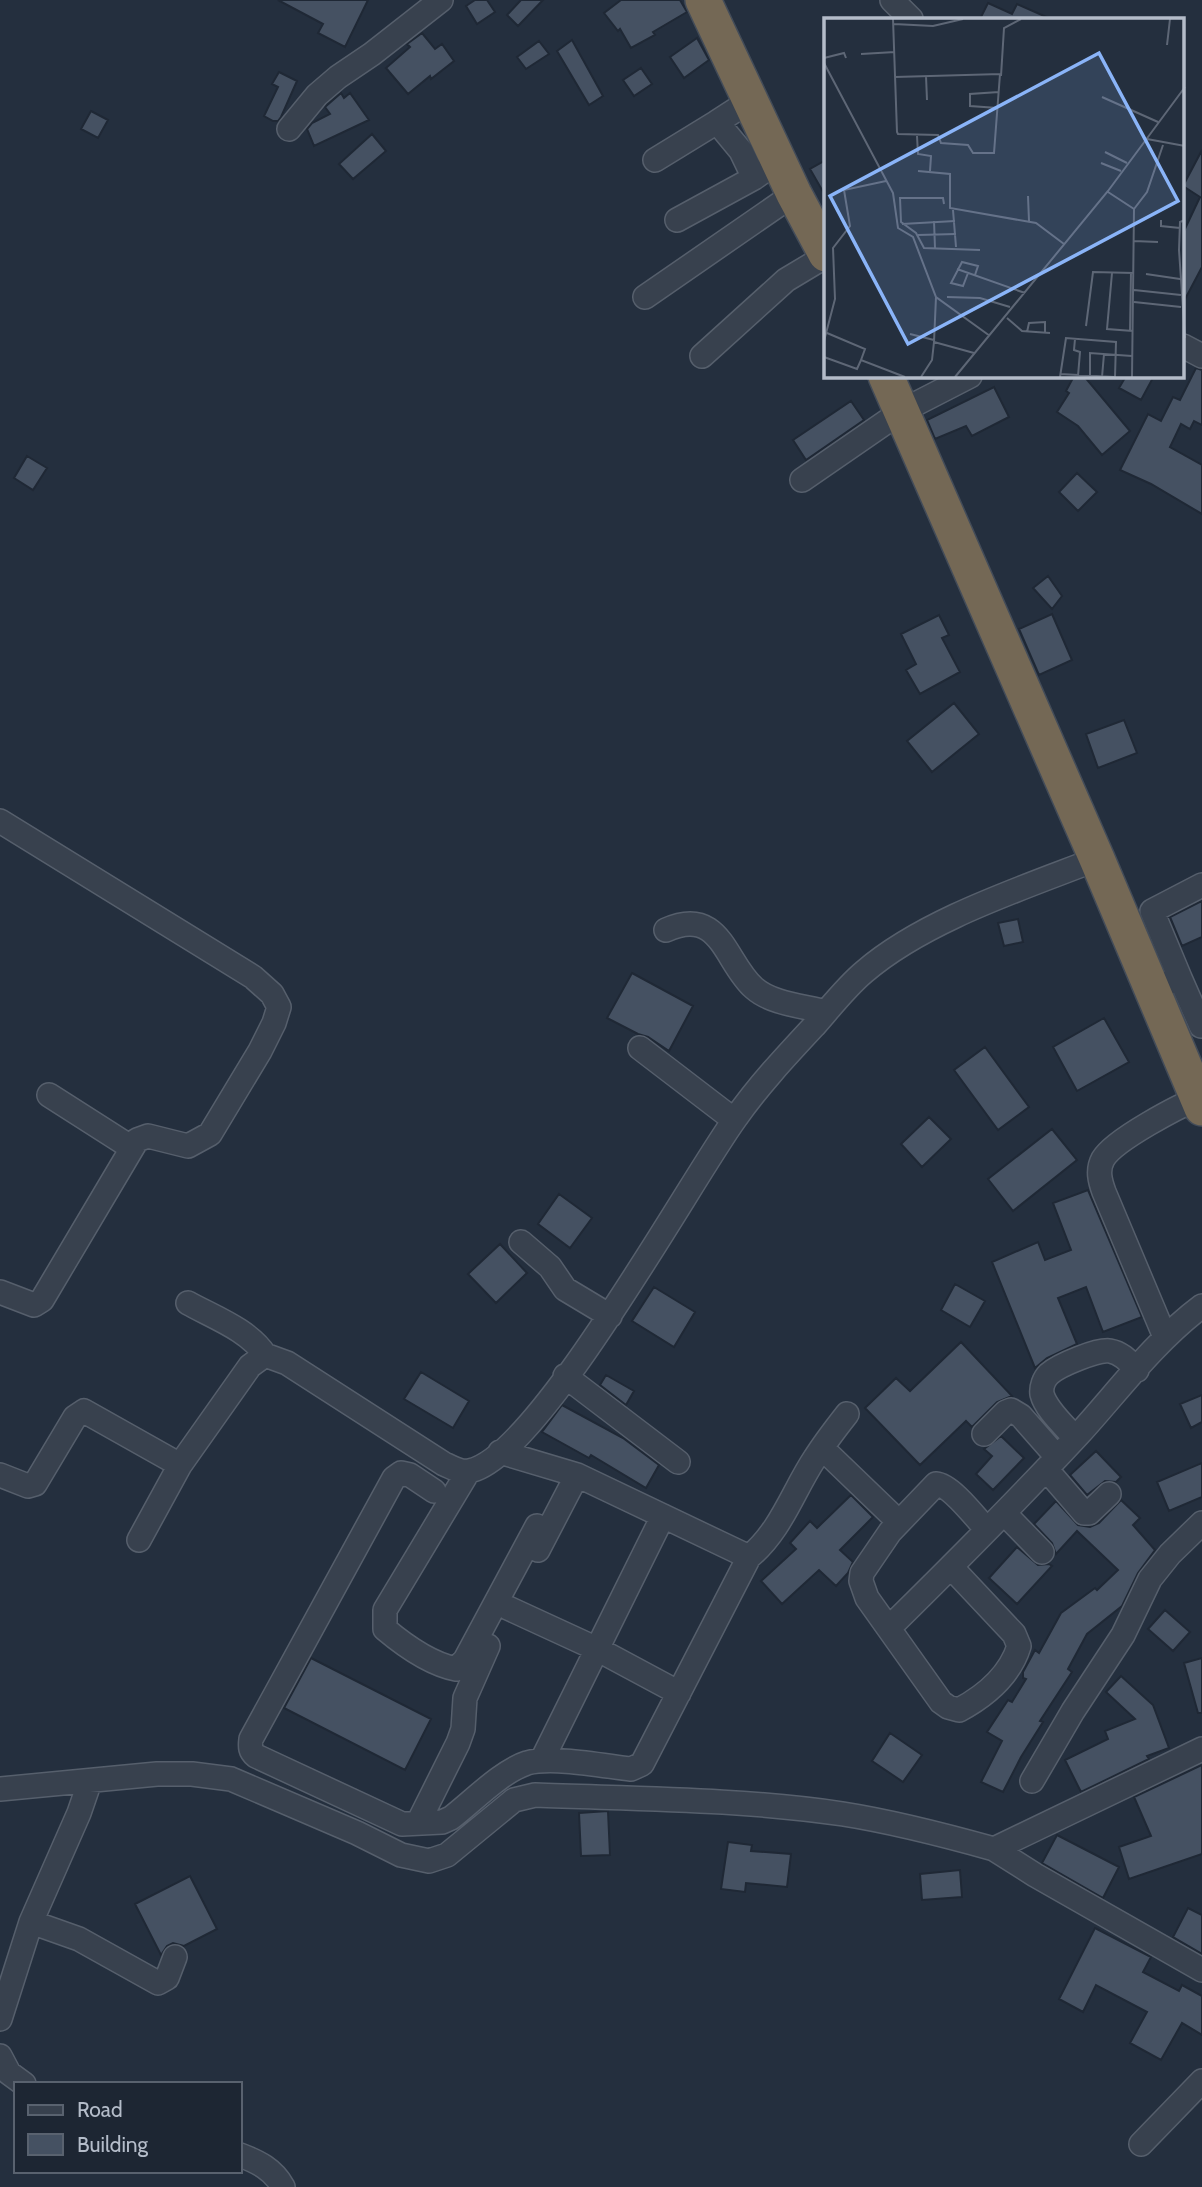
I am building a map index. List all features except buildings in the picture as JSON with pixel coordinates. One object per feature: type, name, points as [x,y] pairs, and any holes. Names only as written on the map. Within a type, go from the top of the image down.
[{"type":"highway","points":[[703,0],[751,100],[766,170],[794,194],[824,251]]},
{"type":"highway","points":[[887,378],[1097,859],[1166,984],[1201,1101]]},
{"type":"street","points":[[289,128],[317,95],[338,77],[441,0]]},
{"type":"street","points":[[892,0],[910,18]]},
{"type":"street","points":[[655,160],[751,100]]},
{"type":"street","points":[[677,220],[766,170],[741,151],[717,122]]},
{"type":"street","points":[[645,298],[794,194]]},
{"type":"street","points":[[702,356],[786,279],[824,256]]},
{"type":"street","points":[[1184,346],[1202,356]]},
{"type":"street","points":[[802,480],[902,411],[966,378]]},
{"type":"street","points":[[0,1292],[34,1305],[42,1300],[137,1140],[148,1136],[188,1146],[210,1134],[265,1042],[279,1007],[276,1000],[253,977],[3,829]]},
{"type":"street","points":[[188,1303],[248,1337],[265,1355],[286,1363],[444,1464],[458,1471],[468,1472],[481,1466],[500,1452],[532,1420],[610,1316],[734,1120],[762,1083],[863,972],[907,940],[1025,887],[1097,859]]},
{"type":"street","points":[[1200,1026],[1166,984],[1152,911],[1202,885]]},
{"type":"street","points":[[666,930],[681,923],[692,923],[706,929],[719,937],[754,988],[768,997],[826,1012]]},
{"type":"street","points":[[640,1048],[734,1120]]},
{"type":"street","points":[[49,1094],[132,1148]]},
{"type":"street","points":[[1165,1338],[1104,1192],[1100,1170],[1103,1159],[1121,1141],[1201,1101]]},
{"type":"street","points":[[521,1242],[550,1267],[565,1289],[610,1316]]},
{"type":"street","points":[[888,1628],[988,1530],[1165,1338],[1202,1306]]},
{"type":"street","points":[[1075,1438],[1042,1395],[1042,1384],[1047,1375],[1098,1352],[1108,1351],[1118,1353],[1137,1370]]},
{"type":"street","points":[[139,1540],[180,1465],[250,1366],[265,1355]]},
{"type":"street","points":[[565,1376],[678,1462]]},
{"type":"street","points":[[984,1434],[1011,1410],[1021,1416],[1084,1513],[1089,1513],[1108,1494]]},
{"type":"street","points":[[0,1475],[28,1486],[35,1484],[75,1417],[84,1411],[180,1465]]},
{"type":"street","points":[[434,1491],[410,1475],[401,1473],[394,1478],[251,1739],[250,1747],[256,1756],[402,1824],[442,1822],[451,1818],[508,1773],[525,1764],[542,1760],[631,1769],[637,1767],[680,1693],[749,1557],[763,1546],[775,1529],[822,1448],[847,1413]]},
{"type":"street","points":[[822,1448],[899,1522]]},
{"type":"street","points":[[500,1452],[578,1475],[749,1557]]},
{"type":"street","points":[[468,1472],[385,1610],[385,1629],[397,1639],[443,1666],[456,1669],[465,1660],[537,1526]]},
{"type":"street","points":[[418,1823],[463,1729],[465,1698],[476,1668],[578,1475]]},
{"type":"street","points":[[951,1567],[1018,1640],[1020,1646],[992,1688],[959,1710],[948,1707],[888,1628],[867,1598],[861,1581],[862,1573],[899,1522],[932,1486],[940,1484],[988,1530]]},
{"type":"street","points":[[1004,1513],[1042,1552]]},
{"type":"street","points":[[542,1760],[663,1516]]},
{"type":"street","points":[[1032,1781],[1073,1711],[1123,1635],[1150,1579],[1170,1554],[1202,1523]]},
{"type":"street","points":[[508,1608],[597,1649],[680,1693]]},
{"type":"street","points":[[993,1849],[1202,1749]]},
{"type":"street","points":[[0,1789],[158,1774],[192,1774],[231,1779],[357,1833],[401,1855],[429,1860],[447,1855],[514,1800],[536,1795],[723,1803],[842,1814],[924,1829],[993,1849],[1202,1970]]},
{"type":"street","points":[[0,2019],[31,1922],[79,1813],[90,1781]]},
{"type":"street","points":[[31,1922],[79,1939],[158,1983],[167,1978],[175,1956]]},
{"type":"street","points":[[0,2056],[9,2073],[21,2082]]},
{"type":"street","points":[[1141,2144],[1202,2081]]},
{"type":"street","points":[[242,2156],[257,2161],[272,2172],[283,2187]]}]
